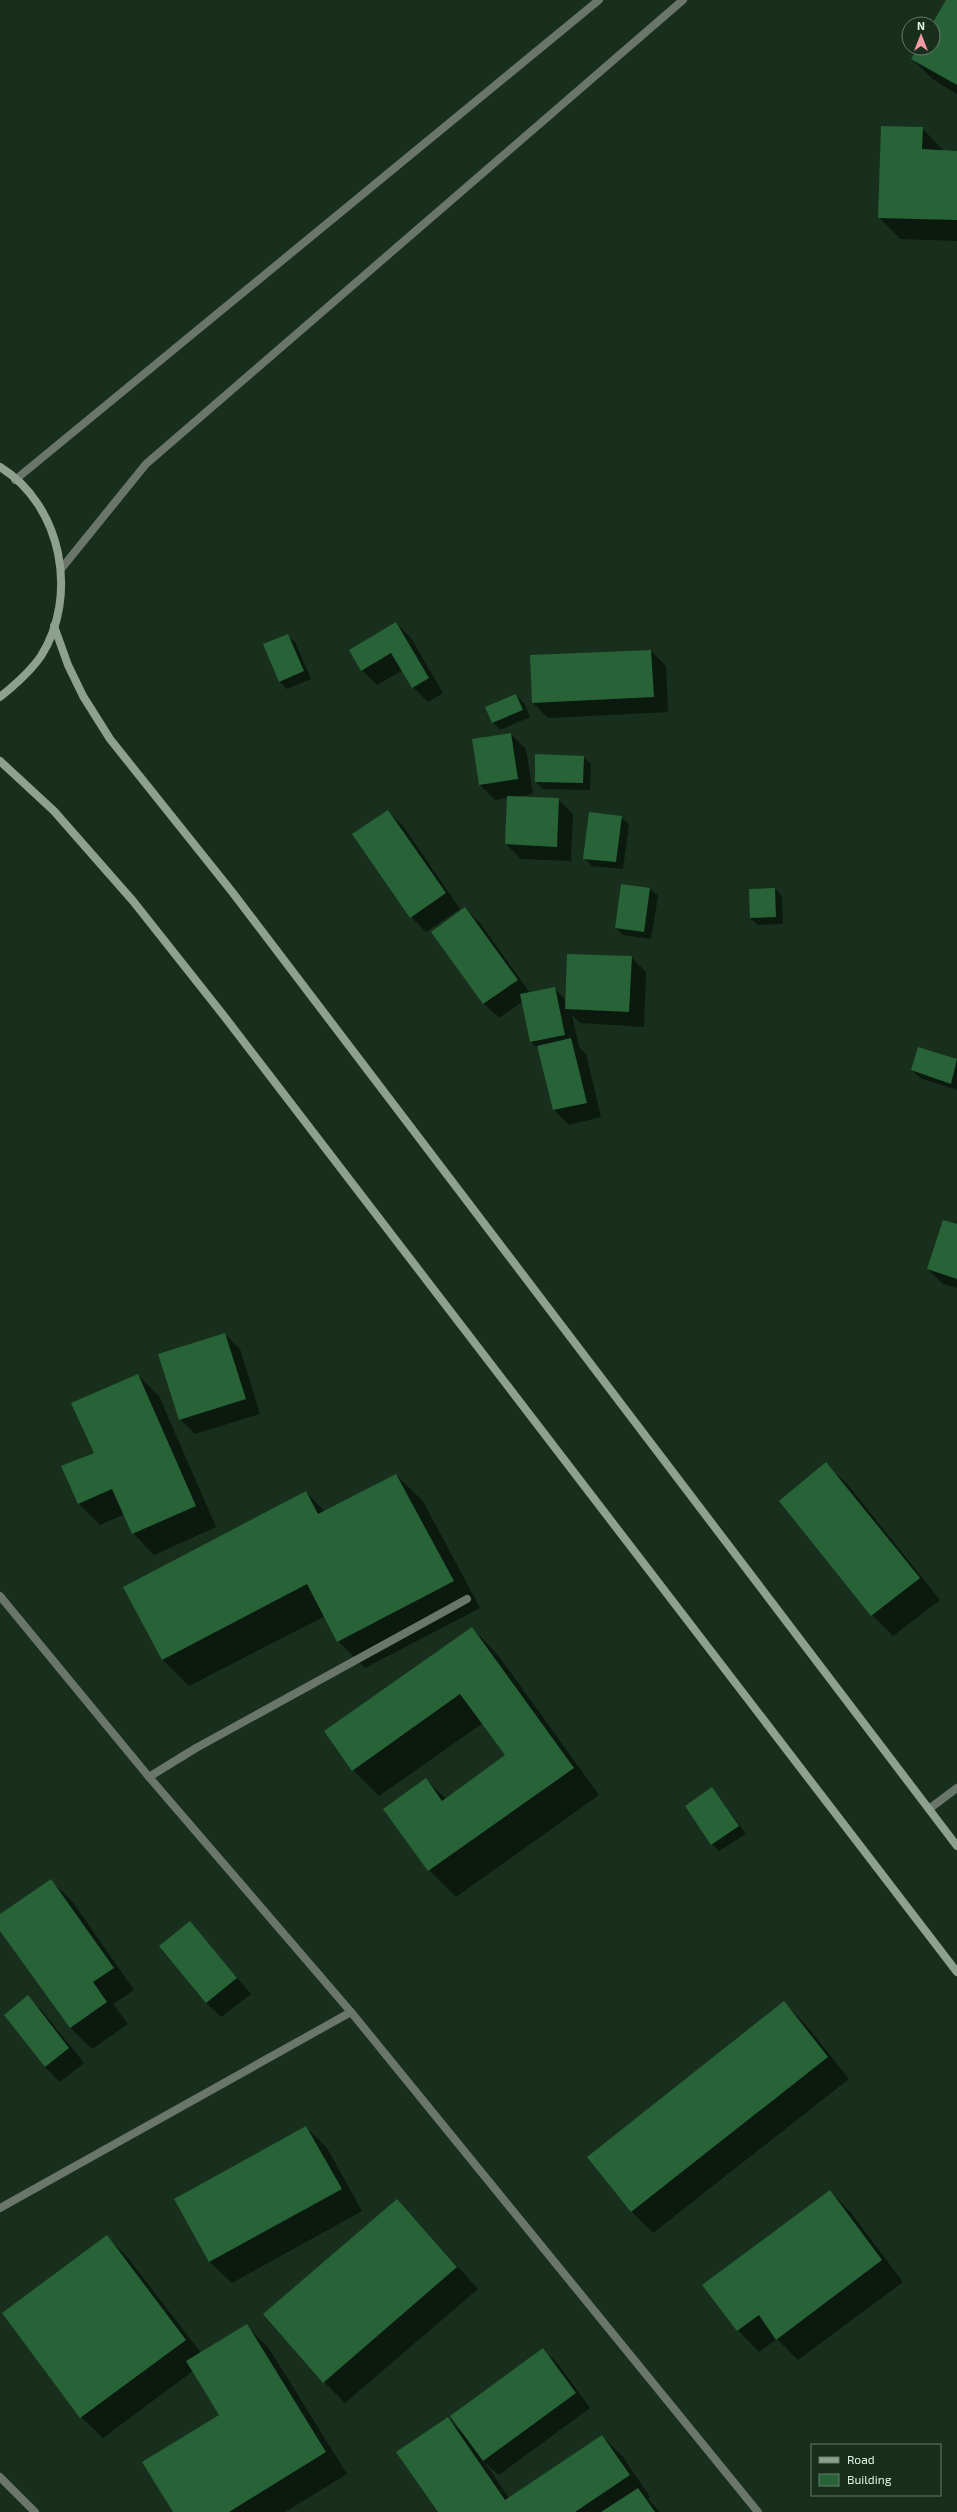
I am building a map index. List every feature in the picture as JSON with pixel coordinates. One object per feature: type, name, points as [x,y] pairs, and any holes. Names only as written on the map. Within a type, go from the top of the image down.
[{"type":"main road","points":[[0,467],[27,490],[44,514],[56,541],[61,569],[61,598],[54,626],[41,656],[20,681],[0,696]]},
{"type":"main road","points":[[54,626],[68,665],[83,696],[110,739],[233,893],[957,1846]]},
{"type":"main road","points":[[0,761],[54,811],[133,901],[181,961],[957,1972]]},
{"type":"street","points":[[15,480],[599,0]]},
{"type":"street","points":[[61,569],[146,464],[683,0]]},
{"type":"street","points":[[0,1596],[149,1777],[352,2012],[758,2512]]},
{"type":"street","points":[[149,1777],[196,1748],[467,1599]]},
{"type":"street","points":[[929,1809],[957,1788]]},
{"type":"street","points":[[0,2208],[352,2012]]},
{"type":"street","points":[[0,2477],[35,2512]]},
{"type":"building","points":[[946,0],[957,0],[957,85],[911,59],[913,56],[941,56],[941,16],[937,16]]},
{"type":"building","points":[[881,126],[923,127],[922,149],[957,151],[957,220],[878,218]]},
{"type":"building","points":[[396,622],[429,678],[412,688],[391,653],[361,671],[349,650]]},
{"type":"building","points":[[288,634],[304,671],[279,682],[263,644]]},
{"type":"building","points":[[651,650],[654,697],[532,703],[530,655]]},
{"type":"building","points":[[516,694],[523,710],[492,723],[485,707]]},
{"type":"building","points":[[511,733],[518,779],[479,785],[472,739]]},
{"type":"building","points":[[535,754],[584,756],[583,783],[535,782]]},
{"type":"building","points":[[507,796],[559,798],[557,847],[505,844]]},
{"type":"building","points":[[388,810],[446,893],[410,918],[352,834]]},
{"type":"building","points":[[589,812],[622,816],[616,862],[583,859]]},
{"type":"building","points":[[621,884],[650,888],[644,932],[615,928]]},
{"type":"building","points":[[775,888],[776,917],[750,918],[749,889]]},
{"type":"building","points":[[465,907],[518,980],[483,1004],[431,932]]},
{"type":"building","points":[[567,954],[632,956],[629,1012],[565,1009]]},
{"type":"building","points":[[555,987],[565,1035],[530,1042],[520,994]]},
{"type":"building","points":[[571,1038],[587,1103],[553,1110],[537,1046]]},
{"type":"building","points":[[918,1047],[957,1059],[951,1084],[911,1070]]},
{"type":"building","points":[[943,1220],[957,1224],[957,1279],[927,1269]]},
{"type":"building","points":[[225,1333],[246,1399],[179,1420],[158,1354]]},
{"type":"building","points":[[138,1374],[196,1506],[132,1534],[112,1489],[78,1504],[61,1466],[94,1453],[71,1403]]},
{"type":"building","points":[[826,1462],[920,1578],[871,1616],[779,1501]]},
{"type":"building","points":[[396,1474],[454,1581],[337,1642],[307,1584],[162,1660],[123,1587],[306,1491],[318,1514]]},
{"type":"building","points":[[472,1627],[574,1768],[428,1871],[383,1809],[426,1778],[442,1801],[505,1755],[460,1694],[352,1771],[324,1731]]},
{"type":"building","points":[[712,1787],[739,1826],[711,1845],[685,1806]]},
{"type":"building","points":[[51,1879],[114,1968],[93,1982],[107,2002],[70,2028],[0,1931],[0,1914]]},
{"type":"building","points":[[190,1921],[237,1978],[206,2003],[159,1946]]},
{"type":"building","points":[[28,1995],[69,2048],[45,2067],[4,2015]]},
{"type":"building","points":[[784,2001],[828,2057],[631,2212],[587,2157]]},
{"type":"building","points":[[306,2126],[342,2189],[209,2262],[174,2199]]},
{"type":"building","points":[[830,2190],[882,2260],[776,2340],[759,2315],[737,2331],[702,2285]]},
{"type":"building","points":[[397,2199],[457,2267],[323,2383],[263,2314]]},
{"type":"building","points":[[107,2235],[186,2340],[80,2418],[2,2313]]},
{"type":"building","points":[[247,2324],[326,2452],[229,2512],[173,2512],[142,2462],[219,2415],[186,2361]]},
{"type":"building","points":[[543,2348],[576,2393],[483,2461],[450,2416]]},
{"type":"building","points":[[448,2417],[505,2500],[602,2435],[630,2475],[575,2512],[438,2512],[396,2452]]},
{"type":"building","points":[[638,2488],[655,2512],[601,2512]]}]
